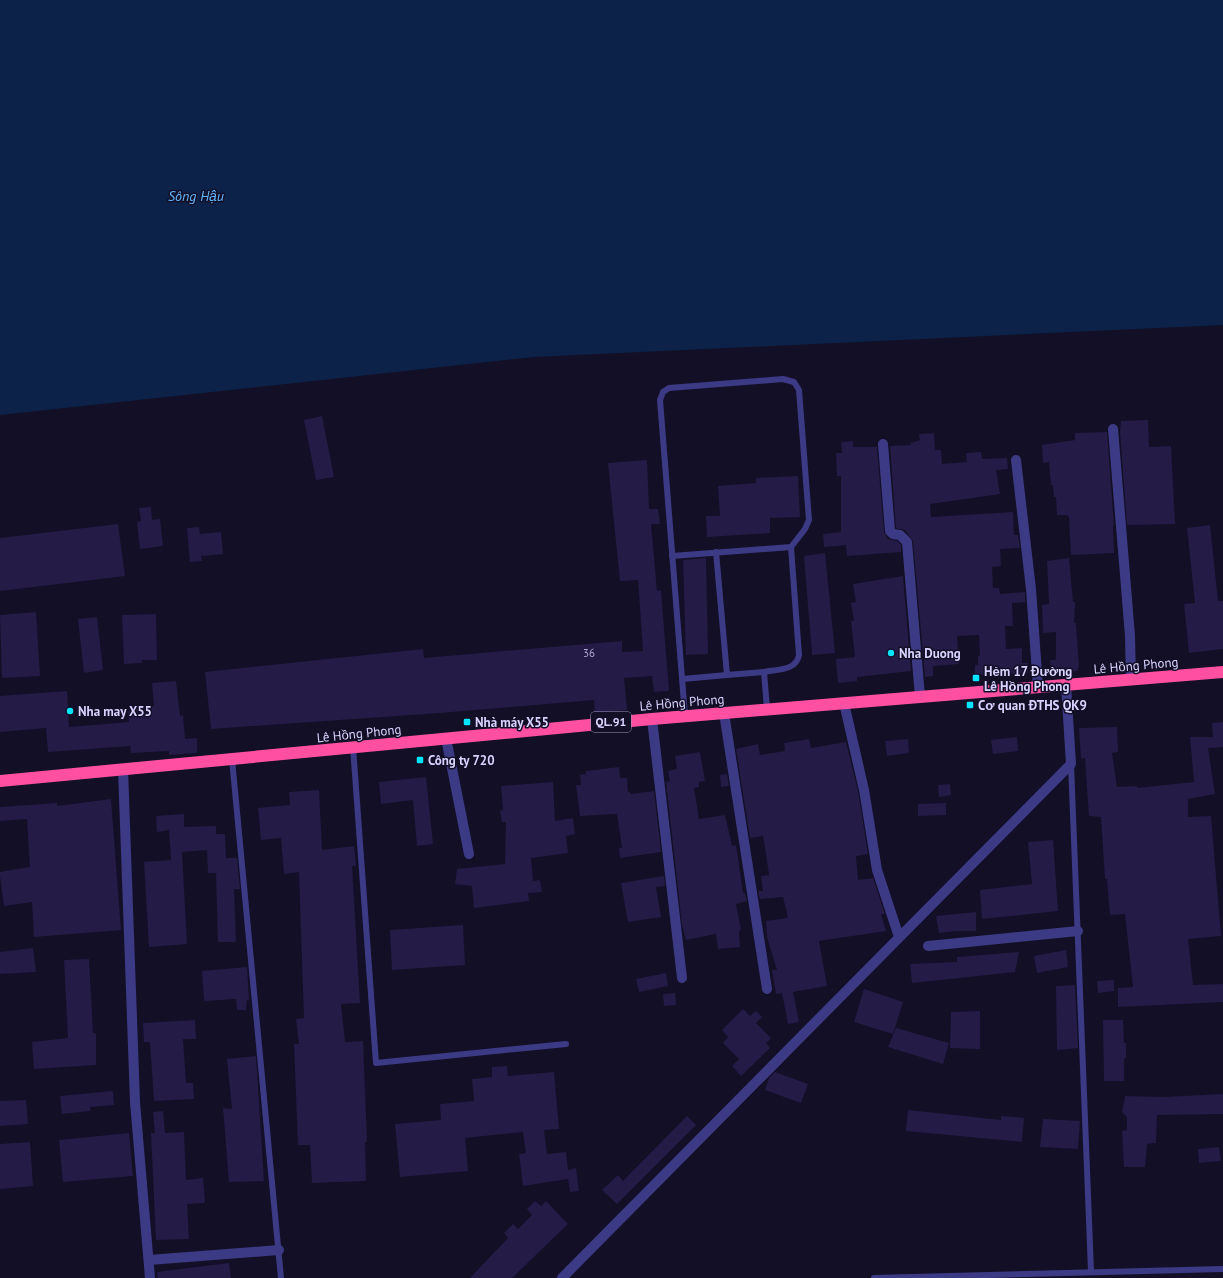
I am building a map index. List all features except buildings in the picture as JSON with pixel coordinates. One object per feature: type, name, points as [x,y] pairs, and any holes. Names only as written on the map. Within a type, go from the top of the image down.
[{"type":"highway","name":"Lê Hồng Phong","points":[[0,781],[652,718],[767,710],[1223,672]]},
{"type":"street","points":[[1113,429],[1130,636],[1131,680]]},
{"type":"street","points":[[883,444],[890,531],[892,534],[900,535],[906,542],[920,697]]},
{"type":"street","points":[[1016,460],[1031,589],[1038,687]]},
{"type":"street","points":[[562,1278],[1071,764],[1066,685]]},
{"type":"street","points":[[844,703],[864,790],[878,870],[899,937]]},
{"type":"street","points":[[724,713],[767,989]]},
{"type":"street","points":[[652,718],[682,978]]},
{"type":"street","points":[[446,738],[469,854]]},
{"type":"street","points":[[123,769],[135,1102],[150,1278]]},
{"type":"street","points":[[928,946],[1078,931]]},
{"type":"street","points":[[149,1260],[279,1250]]},
{"type":"lane","points":[[682,679],[764,672],[792,667],[797,662],[799,655],[791,547],[806,529],[809,520],[809,511],[799,390],[794,382],[783,379],[669,388],[663,392],[660,400],[672,556],[685,716]]},
{"type":"lane","points":[[672,556],[791,547]]},
{"type":"lane","points":[[716,552],[727,675]]},
{"type":"lane","points":[[764,672],[767,710]]},
{"type":"lane","points":[[353,747],[376,1063],[566,1044]]},
{"type":"lane","points":[[232,759],[282,1278]]},
{"type":"lane","points":[[1071,764],[1091,1271]]},
{"type":"lane","points":[[874,1278],[1091,1271],[1223,1269]]},
{"type":"water","name":"Sông Hậu","points":[[0,0],[1223,0],[1223,325],[534,357],[0,415]]},
{"type":"place","name":"Nha Duong","points":[[891,653]]},
{"type":"place","name":"Hẻm 17 Đường Lê Hồng Phong","points":[[976,678]]},
{"type":"place","name":"Cơ quan ĐTHS QK9","points":[[970,705]]},
{"type":"place","name":"Nha may X55","points":[[70,711]]},
{"type":"place","name":"Nhà máy X55","points":[[467,722]]},
{"type":"place","name":"Công ty 720","points":[[420,760]]}]
